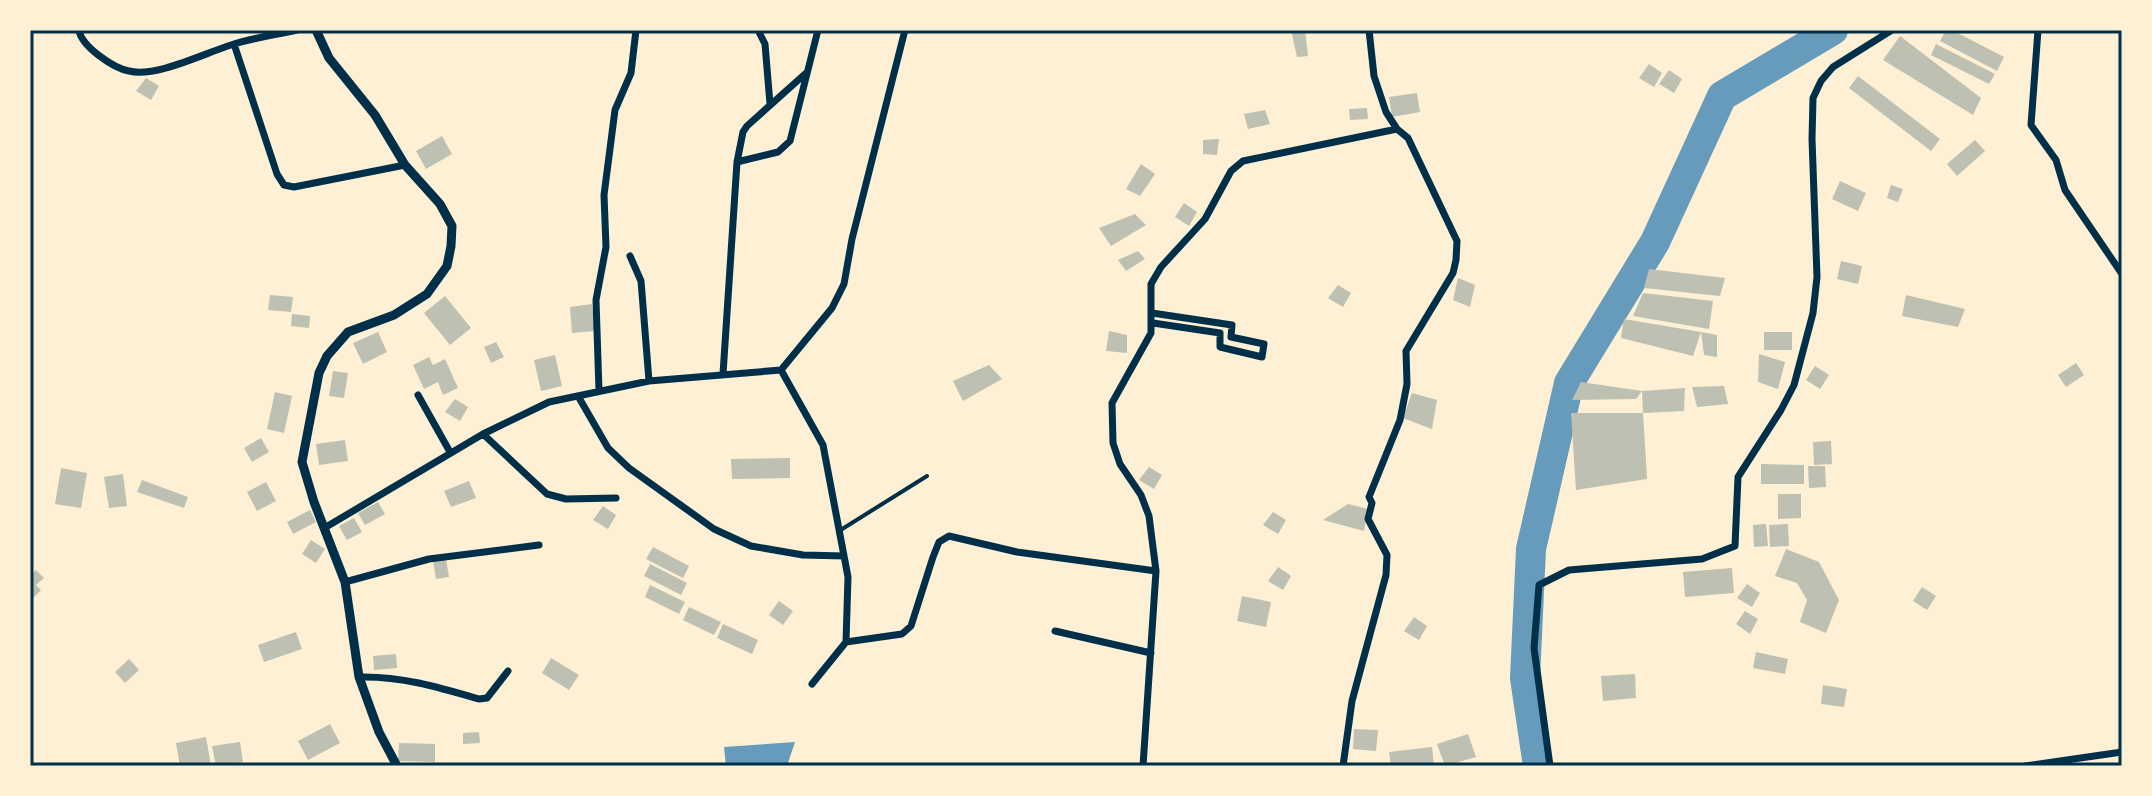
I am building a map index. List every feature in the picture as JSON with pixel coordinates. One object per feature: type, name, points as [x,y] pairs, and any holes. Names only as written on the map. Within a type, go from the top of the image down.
[{"type":"street","points":[[79,30],[87,47],[129,71],[165,67],[234,44],[297,30]]},
{"type":"street","points":[[316,30],[329,58],[388,134],[405,165],[440,204],[452,226],[447,266],[427,294],[394,315],[348,332],[327,356],[319,373],[302,462],[345,582],[359,677],[379,732],[397,766]]},
{"type":"street","points":[[599,391],[596,300],[606,247],[604,195],[615,110],[631,73],[636,30]]},
{"type":"street","points":[[758,30],[765,44],[770,104]]},
{"type":"street","points":[[737,162],[778,152],[790,141],[818,30]]},
{"type":"street","points":[[326,527],[450,452],[549,402],[649,381],[781,370],[832,308],[844,284],[852,239],[905,30]]},
{"type":"street","points":[[1343,766],[1352,701],[1386,575],[1387,555],[1368,519],[1372,503],[1369,497],[1400,420],[1407,384],[1406,351],[1445,287],[1456,260],[1457,241],[1408,138],[1397,129],[1386,112],[1374,76],[1369,30]]},
{"type":"street","points":[[1550,766],[1534,648],[1539,585],[1569,570],[1702,559],[1735,546],[1738,477],[1794,385],[1813,313],[1817,277],[1813,98],[1821,81],[1833,67],[1892,30]]},
{"type":"street","points":[[2038,30],[2031,125],[2056,160],[2065,190],[2122,274]]},
{"type":"street","points":[[234,44],[277,174],[284,185],[294,187],[405,165]]},
{"type":"street","points":[[723,374],[737,162],[743,132],[805,74]]},
{"type":"street","points":[[1143,766],[1156,571],[1149,516],[1141,495],[1120,464],[1113,443],[1111,420],[1112,403],[1151,333],[1151,284],[1161,267],[1205,219],[1231,171],[1243,161],[1397,129]]},
{"type":"street","points":[[630,256],[641,281],[649,381]]},
{"type":"street","points":[[1152,313],[1232,325],[1231,337],[1264,344],[1262,357],[1220,347],[1220,333],[1153,323]]},
{"type":"street","points":[[781,370],[823,445],[848,577],[846,642],[812,684]]},
{"type":"street","points":[[418,395],[450,452]]},
{"type":"street","points":[[578,396],[608,448],[714,529],[751,546],[803,555],[844,556]]},
{"type":"street","points":[[483,434],[547,494],[566,499],[616,498]]},
{"type":"street","points":[[846,642],[902,634],[911,626],[939,542],[949,536],[1017,552],[1156,571]]},
{"type":"street","points":[[345,582],[429,559],[539,545]]},
{"type":"street","points":[[1055,631],[1151,653]]},
{"type":"street","points":[[359,677],[387,676],[417,681],[479,699],[487,698],[508,671]]},
{"type":"street","points":[[2025,766],[2122,752]]},
{"type":"lane","points":[[839,531],[927,476]]},
{"type":"water","points":[[795,742],[787,766],[726,766],[724,747]]},
{"type":"building","points":[[1291,30],[1305,30],[1308,56],[1297,57]]},
{"type":"building","points":[[1946,30],[1952,30],[2004,57],[1997,71],[1940,41]]},
{"type":"building","points":[[1900,36],[1981,98],[1973,115],[1883,60]]},
{"type":"building","points":[[1936,44],[1995,74],[1989,84],[1931,55]]},
{"type":"building","points":[[1649,64],[1662,73],[1654,87],[1639,78]]},
{"type":"building","points":[[1669,70],[1682,79],[1674,93],[1659,84]]},
{"type":"building","points":[[1858,76],[1940,139],[1931,151],[1849,88]]},
{"type":"building","points":[[146,78],[159,86],[151,100],[136,91]]},
{"type":"building","points":[[1417,93],[1420,112],[1392,117],[1389,97]]},
{"type":"building","points":[[1367,108],[1368,119],[1350,120],[1349,109]]},
{"type":"building","points":[[1265,110],[1270,124],[1248,129],[1244,114]]},
{"type":"building","points":[[442,136],[452,154],[426,169],[416,151]]},
{"type":"building","points":[[1219,139],[1217,155],[1203,154],[1203,140]]},
{"type":"building","points":[[1975,140],[1985,151],[1957,176],[1947,164]]},
{"type":"building","points":[[1141,164],[1155,174],[1140,196],[1126,189]]},
{"type":"building","points":[[1840,181],[1866,193],[1858,211],[1832,199]]},
{"type":"building","points":[[1891,185],[1903,189],[1898,202],[1887,198]]},
{"type":"building","points":[[1184,203],[1197,212],[1189,226],[1175,217]]},
{"type":"building","points":[[1135,214],[1146,225],[1111,246],[1099,228]]},
{"type":"building","points":[[1138,251],[1145,259],[1126,271],[1118,260]]},
{"type":"building","points":[[1841,261],[1862,266],[1858,284],[1837,279]]},
{"type":"building","points":[[1649,269],[1725,278],[1720,296],[1644,288]]},
{"type":"building","points":[[1458,278],[1475,285],[1470,307],[1453,300]]},
{"type":"building","points":[[1338,285],[1351,293],[1343,307],[1328,298]]},
{"type":"building","points":[[1643,293],[1713,301],[1709,329],[1633,316]]},
{"type":"building","points":[[270,295],[293,297],[291,312],[268,310]]},
{"type":"building","points":[[1906,295],[1965,309],[1958,327],[1902,316]]},
{"type":"building","points":[[445,296],[471,328],[450,345],[424,313]]},
{"type":"building","points":[[592,304],[595,331],[572,333],[570,307]]},
{"type":"building","points":[[292,314],[310,316],[309,328],[291,326]]},
{"type":"building","points":[[1624,319],[1701,332],[1693,356],[1621,338]]},
{"type":"building","points":[[1109,331],[1127,335],[1127,353],[1106,351]]},
{"type":"building","points":[[378,332],[387,352],[363,364],[353,343]]},
{"type":"building","points":[[1701,332],[1717,335],[1717,357],[1704,355]]},
{"type":"building","points":[[1764,332],[1792,332],[1792,350],[1764,350]]},
{"type":"building","points":[[496,342],[504,357],[491,363],[484,347]]},
{"type":"building","points":[[1759,354],[1785,362],[1778,389],[1758,382]]},
{"type":"building","points":[[555,355],[562,386],[541,391],[534,360]]},
{"type":"building","points":[[429,357],[433,365],[445,359],[458,388],[443,395],[438,382],[424,389],[413,365]]},
{"type":"building","points":[[2076,363],[2084,375],[2066,387],[2058,375]]},
{"type":"building","points":[[989,365],[1002,379],[963,401],[953,381]]},
{"type":"building","points":[[1815,366],[1829,375],[1820,389],[1806,380]]},
{"type":"building","points":[[333,371],[348,373],[344,398],[329,396]]},
{"type":"building","points":[[1581,382],[1642,391],[1636,399],[1572,400]]},
{"type":"building","points":[[1724,386],[1728,404],[1697,407],[1692,387]]},
{"type":"building","points":[[1685,388],[1684,411],[1643,413],[1642,391]]},
{"type":"building","points":[[275,392],[292,396],[284,433],[267,429]]},
{"type":"building","points":[[1412,393],[1437,400],[1432,429],[1403,418]]},
{"type":"building","points":[[455,399],[468,407],[460,421],[445,412]]},
{"type":"building","points":[[1571,413],[1643,413],[1647,479],[1576,490]]},
{"type":"building","points":[[261,438],[269,452],[252,462],[244,448]]},
{"type":"building","points":[[345,440],[348,461],[319,465],[316,444]]},
{"type":"building","points":[[1831,441],[1832,464],[1814,465],[1813,442]]},
{"type":"building","points":[[790,458],[790,478],[732,479],[731,459]]},
{"type":"building","points":[[1761,464],[1804,465],[1804,484],[1761,484]]},
{"type":"building","points":[[1808,466],[1825,466],[1826,487],[1809,488]]},
{"type":"building","points":[[1149,467],[1162,475],[1154,489],[1139,480]]},
{"type":"building","points":[[61,468],[87,473],[81,508],[55,504]]},
{"type":"building","points":[[123,474],[127,506],[109,508],[104,477]]},
{"type":"building","points":[[142,480],[188,497],[184,508],[137,492]]},
{"type":"building","points":[[469,481],[476,498],[451,507],[444,491]]},
{"type":"building","points":[[266,482],[276,501],[257,511],[247,492]]},
{"type":"building","points":[[1778,494],[1801,494],[1801,518],[1778,519]]},
{"type":"building","points":[[378,502],[385,514],[365,525],[358,513]]},
{"type":"building","points":[[1348,504],[1368,509],[1364,531],[1323,520]]},
{"type":"building","points":[[603,506],[616,515],[608,529],[593,520]]},
{"type":"building","points":[[310,510],[316,522],[293,534],[287,522]]},
{"type":"building","points":[[1273,512],[1286,520],[1278,534],[1263,525]]},
{"type":"building","points":[[354,518],[362,532],[347,540],[339,526]]},
{"type":"building","points":[[1766,524],[1768,546],[1754,547],[1753,525]]},
{"type":"building","points":[[1788,524],[1789,546],[1770,547],[1769,525]]},
{"type":"building","points":[[311,540],[325,549],[316,563],[302,554]]},
{"type":"building","points":[[653,547],[689,566],[683,578],[646,559]]},
{"type":"building","points":[[1786,549],[1819,562],[1839,600],[1826,633],[1800,622],[1807,600],[1797,583],[1775,576]]},
{"type":"building","points":[[446,559],[449,577],[436,579],[433,561]]},
{"type":"building","points":[[650,564],[687,583],[681,595],[644,576]]},
{"type":"building","points":[[1278,567],[1291,576],[1283,590],[1268,581]]},
{"type":"building","points":[[1732,568],[1734,593],[1685,597],[1683,572]]},
{"type":"building","points":[[36,570],[44,578],[36,585],[41,590],[30,601],[30,576]]},
{"type":"building","points":[[1747,584],[1760,593],[1752,607],[1737,598]]},
{"type":"building","points":[[650,585],[685,602],[679,614],[645,597]]},
{"type":"building","points":[[1922,587],[1936,596],[1927,610],[1913,601]]},
{"type":"building","points":[[1242,596],[1271,602],[1266,627],[1237,621]]},
{"type":"building","points":[[779,601],[793,611],[783,625],[769,615]]},
{"type":"building","points":[[689,607],[721,622],[714,635],[683,620]]},
{"type":"building","points":[[1745,611],[1758,619],[1750,634],[1736,624]]},
{"type":"building","points":[[1414,617],[1427,626],[1419,640],[1404,631]]},
{"type":"building","points":[[723,624],[758,640],[752,654],[717,638]]},
{"type":"building","points":[[296,632],[302,649],[264,662],[258,645]]},
{"type":"building","points":[[1756,652],[1788,659],[1785,674],[1753,668]]},
{"type":"building","points":[[396,654],[397,668],[374,670],[373,656]]},
{"type":"building","points":[[551,658],[579,675],[569,690],[542,673]]},
{"type":"building","points":[[129,659],[139,670],[125,683],[115,672]]},
{"type":"building","points":[[1635,674],[1636,698],[1603,701],[1601,676]]},
{"type":"building","points":[[1823,685],[1847,689],[1844,707],[1821,704]]},
{"type":"building","points":[[330,724],[340,743],[308,760],[298,741]]},
{"type":"building","points":[[1354,729],[1378,730],[1376,751],[1353,749]]},
{"type":"building","points":[[479,732],[480,743],[463,744],[463,733]]},
{"type":"building","points":[[1468,734],[1476,757],[1445,766],[1437,744]]},
{"type":"building","points":[[206,737],[211,766],[180,766],[176,743]]},
{"type":"building","points":[[240,742],[243,762],[216,766],[212,746]]},
{"type":"building","points":[[399,743],[435,744],[435,762],[398,761]]},
{"type":"building","points":[[1432,747],[1434,766],[1391,766],[1389,752]]},
{"type":"waterway","points":[[1538,766],[1525,678],[1531,549],[1569,383],[1655,242],[1722,96],[1833,30]]}]
